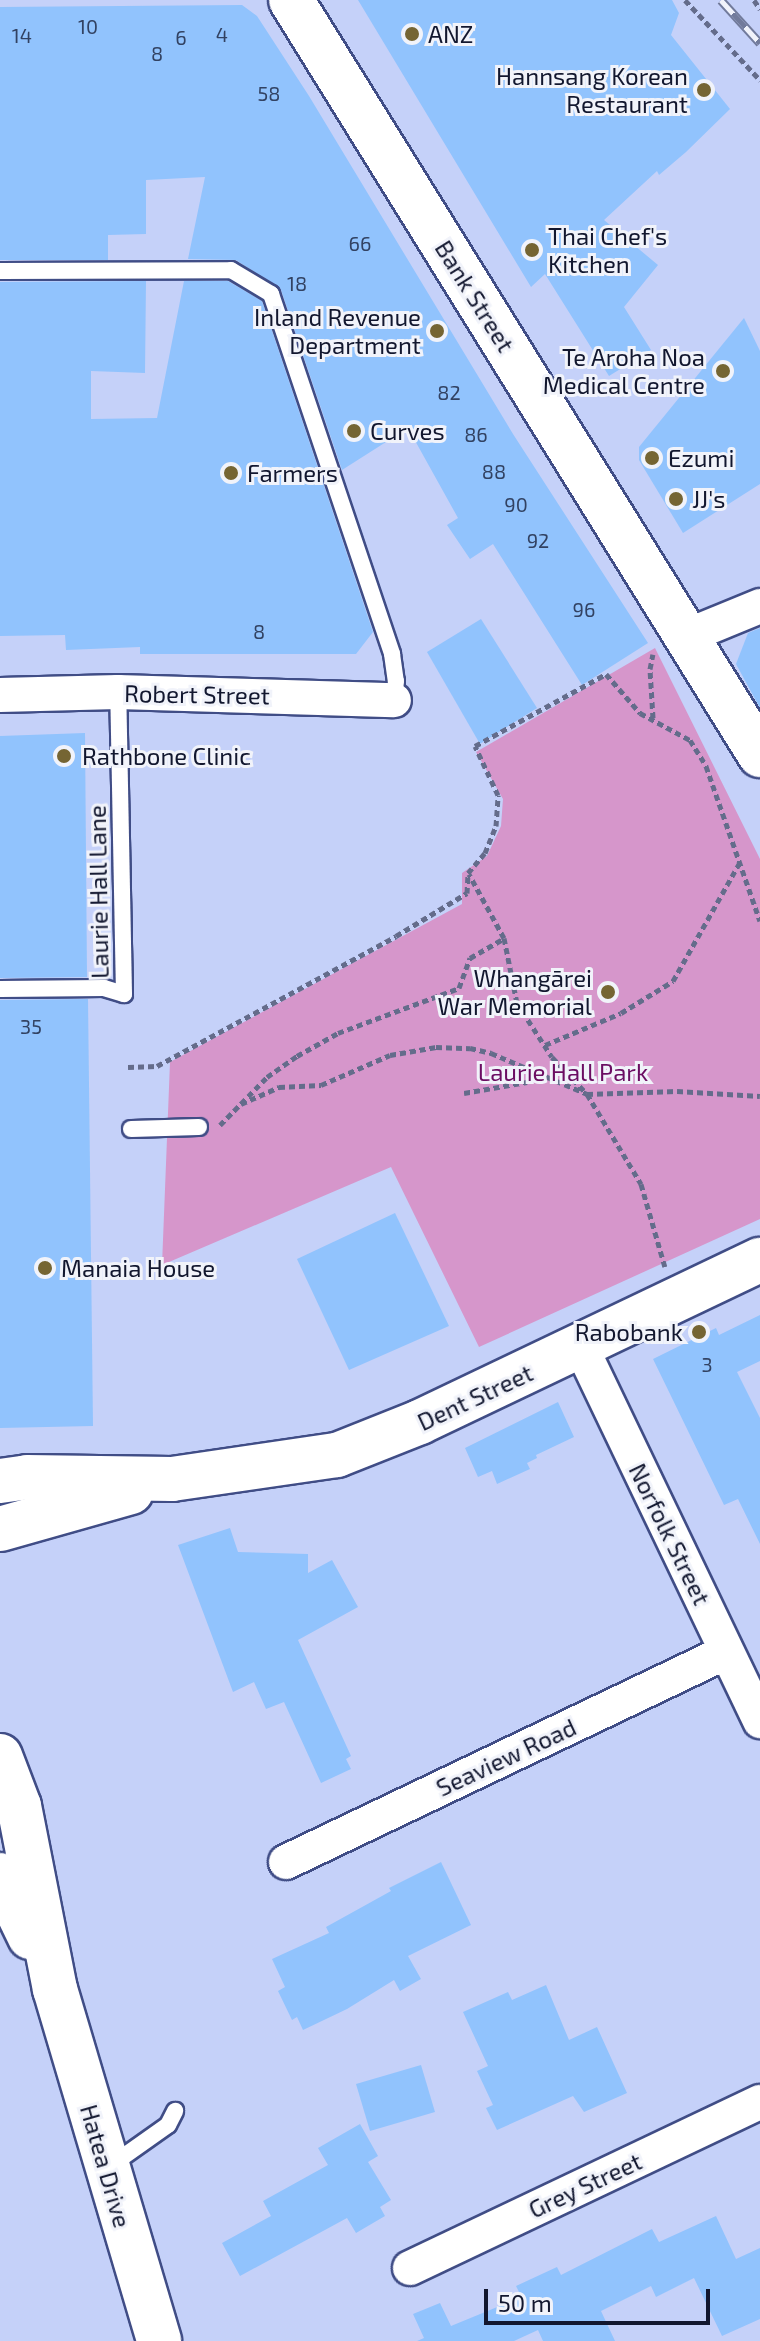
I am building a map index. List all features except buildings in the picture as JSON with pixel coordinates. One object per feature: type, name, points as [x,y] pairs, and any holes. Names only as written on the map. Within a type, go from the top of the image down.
[{"type":"main road","name":"Bank Street","points":[[291,0],[760,755]]},
{"type":"main road","name":"Dent Street","points":[[0,1529],[172,1479],[337,1455],[406,1428],[760,1260]]},
{"type":"main road","name":"Dent Street","points":[[4,1475],[172,1479]]},
{"type":"main road","name":"Hatea Drive","points":[[0,1756],[19,1806],[55,1989],[159,2341]]},
{"type":"main road","name":"Hatea Drive","points":[[0,1875],[55,1989]]},
{"type":"main road","points":[[0,1923],[49,1986],[55,1989]]},
{"type":"street","points":[[687,636],[760,606]]},
{"type":"street","name":"Robert Street","points":[[0,695],[118,692],[394,700]]},
{"type":"street","name":"Norfolk Street","points":[[581,1347],[760,1721]]},
{"type":"street","name":"Seaview Road","points":[[286,1862],[727,1652]]},
{"type":"street","name":"Grey Street","points":[[410,2268],[760,2102]]},
{"type":"lane","points":[[0,271],[231,270],[271,294],[392,654],[396,681],[394,700]]},
{"type":"lane","name":"Laurie Hall Lane","points":[[0,989],[104,988],[124,994],[118,692]]},
{"type":"lane","points":[[131,1129],[199,1127]]},
{"type":"lane","points":[[106,2169],[168,2125],[175,2111]]},
{"type":"path","points":[[685,0],[760,80]]},
{"type":"path","points":[[754,0],[760,9]]},
{"type":"path","points":[[653,718],[650,669],[655,648],[687,636]]},
{"type":"path","points":[[128,1067],[157,1066],[396,936],[467,893],[468,873],[485,853],[496,826],[498,795],[475,746],[606,674],[625,700],[690,740],[706,766],[760,921]]},
{"type":"path","points":[[545,1045],[621,1013],[673,981],[741,861]]},
{"type":"path","points":[[468,873],[504,938],[517,1003],[545,1045],[587,1094],[641,1184],[675,1302]]},
{"type":"path","points":[[504,938],[470,958],[459,988],[338,1033],[267,1077],[241,1104],[279,1087],[321,1085],[390,1055],[436,1047],[470,1048],[491,1053],[587,1094],[677,1091],[760,1096]]},
{"type":"path","points":[[464,1093],[527,1082],[538,1073]]},
{"type":"green space","name":"Laurie Hall Park","points":[[655,648],[760,859],[760,1219],[479,1347],[391,1167],[162,1265],[170,1062],[462,904],[462,873],[487,856],[501,826],[503,799],[476,752]]},
{"type":"railway","points":[[721,0],[760,43]]},
{"type":"place","name":"ANZ","points":[[412,34]]},
{"type":"place","name":"Hannsang Korean Restaurant","points":[[704,90]]},
{"type":"place","name":"Thai Chef's Kitchen","points":[[532,250]]},
{"type":"place","name":"Inland Revenue Department","points":[[437,331]]},
{"type":"place","name":"Te Aroha Noa Medical Centre","points":[[723,371]]},
{"type":"place","name":"Curves","points":[[354,431]]},
{"type":"place","name":"Ezumi","points":[[652,458]]},
{"type":"place","name":"Farmers","points":[[231,473]]},
{"type":"place","name":"JJ's","points":[[676,499]]},
{"type":"place","name":"Rathbone Clinic","points":[[64,756]]},
{"type":"place","name":"Whangārei War Memorial","points":[[608,992]]},
{"type":"place","name":"Manaia House","points":[[45,1268]]},
{"type":"place","name":"Rabobank","points":[[699,1332]]}]
